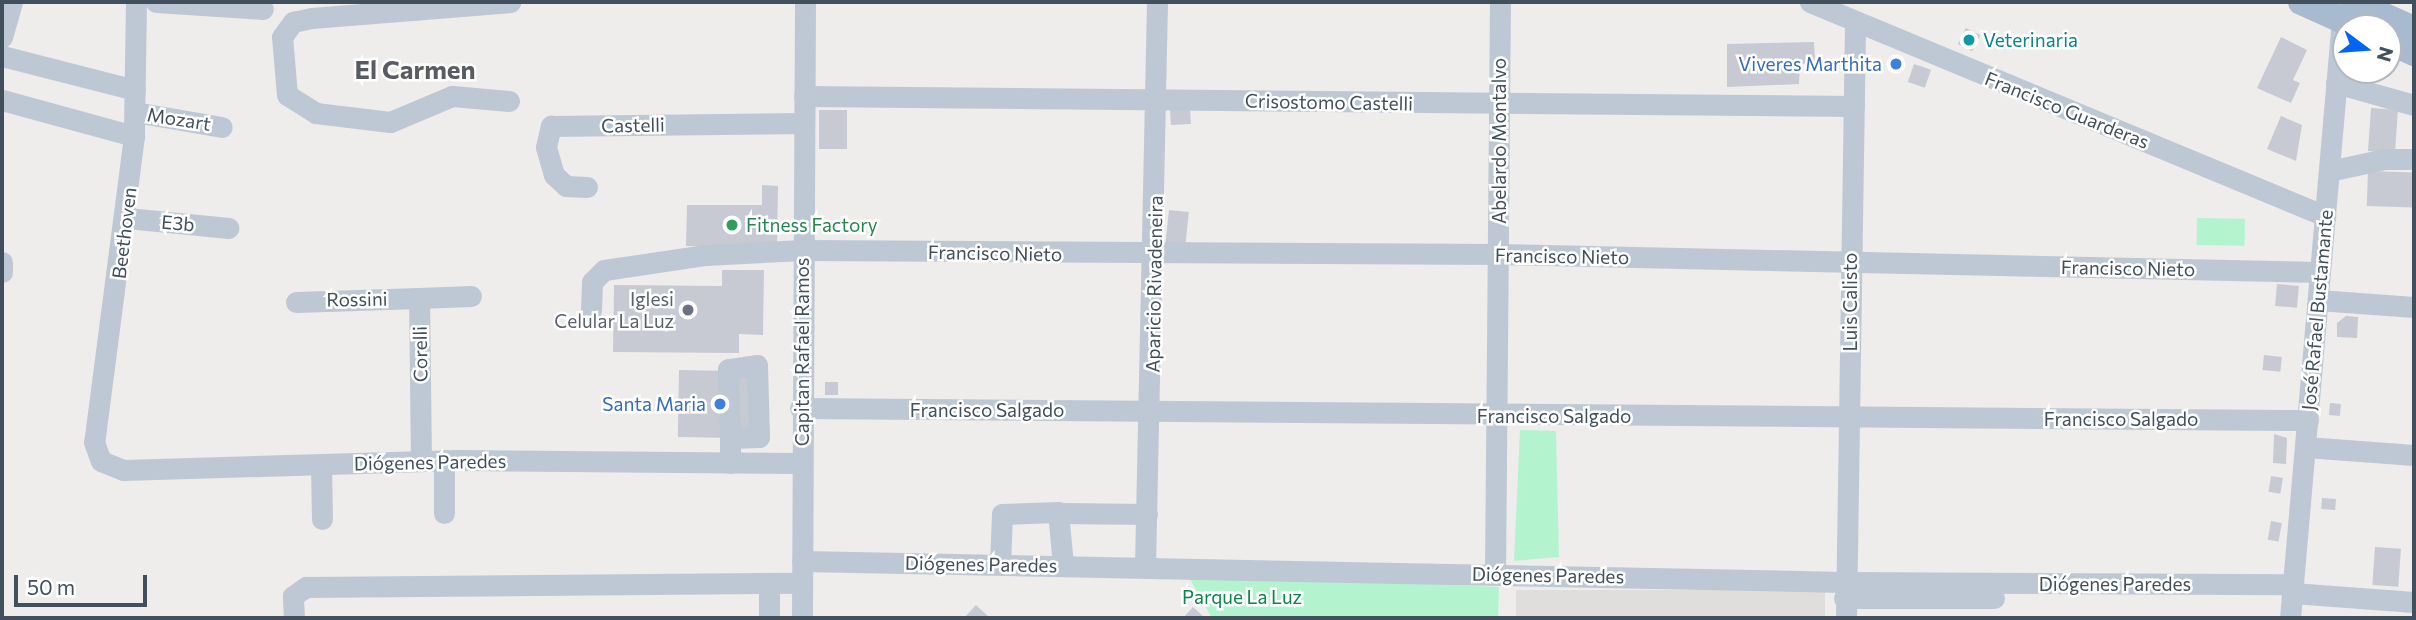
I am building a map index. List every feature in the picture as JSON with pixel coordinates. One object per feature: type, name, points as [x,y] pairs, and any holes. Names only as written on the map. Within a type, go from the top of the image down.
[{"type":"main road","points":[[2301,2],[2414,29]]},
{"type":"street","points":[[2,37],[12,2]]},
{"type":"street","name":"Beethoven","points":[[101,461],[94,442],[127,218],[135,112],[136,2]]},
{"type":"street","points":[[156,2],[262,9]]},
{"type":"street","points":[[509,101],[452,96],[390,122],[316,113],[286,95],[282,37],[293,22],[312,18],[510,2]]},
{"type":"street","name":"Capitan Rafael Ramos","points":[[802,618],[800,408],[805,2]]},
{"type":"street","name":"Aparicio Rivadeneira","points":[[1145,566],[1152,411],[1157,2]]},
{"type":"street","name":"Abelardo Montalvo","points":[[1495,574],[1500,2]]},
{"type":"street","name":"Francisco Guarderas","points":[[1810,2],[2325,216]]},
{"type":"street","name":"Luis Calisto","points":[[1845,599],[1855,22]]},
{"type":"street","points":[[2,56],[135,90]]},
{"type":"street","name":"José Rafael Bustamante","points":[[2290,618],[2336,84]]},
{"type":"street","points":[[2340,84],[2414,105]]},
{"type":"street","name":"Crisostomo Castelli","points":[[804,96],[1500,105],[1854,106]]},
{"type":"street","points":[[2,100],[134,136]]},
{"type":"street","name":"Mozart","points":[[135,112],[222,127]]},
{"type":"street","name":"Castelli","points":[[587,187],[566,186],[554,175],[546,147],[551,126],[804,123]]},
{"type":"street","points":[[2329,171],[2413,154]]},
{"type":"street","name":"E3b","points":[[127,218],[229,228]]},
{"type":"street","name":"Francisco Nieto","points":[[591,311],[592,282],[604,270],[706,255],[803,250],[1154,255],[1499,254],[2320,272]]},
{"type":"street","points":[[2,262],[2,272]]},
{"type":"street","name":"Corelli","points":[[421,461],[419,298],[471,296]]},
{"type":"street","name":"Rossini","points":[[296,302],[419,298]]},
{"type":"street","points":[[2318,300],[2414,307]]},
{"type":"street","name":"Francisco Salgado","points":[[800,408],[1495,416],[2308,420]]},
{"type":"street","points":[[730,438],[730,463]]},
{"type":"street","points":[[2306,447],[2414,455]]},
{"type":"street","points":[[444,460],[444,513]]},
{"type":"street","name":"Diógenes Paredes","points":[[101,461],[123,470],[444,460],[802,463]]},
{"type":"street","points":[[321,464],[322,519]]},
{"type":"street","points":[[1061,513],[1063,565]]},
{"type":"street","points":[[1000,564],[1002,514],[1147,514]]},
{"type":"street","name":"Diógenes Paredes","points":[[802,561],[1495,574],[1845,599],[1994,600],[2293,588],[2414,602]]},
{"type":"street","points":[[768,583],[769,618]]},
{"type":"street","points":[[295,618],[293,596],[306,587],[802,583]]},
{"type":"shaded area","points":[[1516,590],[1825,590],[1825,618],[1516,618]]},
{"type":"green space","points":[[2197,218],[2245,219],[2245,246],[2197,245]]},
{"type":"green space","points":[[1520,430],[1556,431],[1559,557],[1514,561]]},
{"type":"green space","name":"Parque La Luz","points":[[1187,574],[1499,587],[1498,618],[1212,618]]},
{"type":"building","name":"Veterinaria","points":[[1966,28],[1980,35],[1972,51],[1958,44]]},
{"type":"building","points":[[2281,37],[2307,50],[2293,80],[2300,83],[2291,103],[2257,88]]},
{"type":"building","points":[[1814,42],[1815,63],[1800,64],[1799,84],[1727,87],[1727,44]]},
{"type":"building","name":"Viveres Marthita","points":[[1893,56],[1905,60],[1899,72],[1888,68]]},
{"type":"building","points":[[1914,64],[1931,70],[1925,88],[1908,82]]},
{"type":"building","points":[[1190,107],[1191,124],[1171,125],[1170,108]]},
{"type":"building","points":[[2371,108],[2398,110],[2395,153],[2368,151]]},
{"type":"building","points":[[819,110],[847,110],[847,149],[819,149]]},
{"type":"building","points":[[2281,116],[2302,125],[2296,161],[2267,149]]},
{"type":"building","points":[[2368,171],[2414,173],[2413,208],[2367,206]]},
{"type":"building","name":"Fitness Factory","points":[[762,185],[778,186],[777,246],[686,246],[687,205],[762,205]]},
{"type":"building","points":[[1169,210],[1189,212],[1185,247],[1165,245]]},
{"type":"building","name":"Iglesi Celular La Luz","points":[[722,270],[764,270],[763,335],[739,334],[739,353],[613,352],[614,285],[722,286]]},
{"type":"building","points":[[2277,284],[2299,286],[2297,308],[2275,306]]},
{"type":"building","points":[[2346,316],[2358,317],[2357,338],[2337,337],[2337,323]]},
{"type":"building","points":[[2264,355],[2282,357],[2280,372],[2262,370]]},
{"type":"building","name":"Santa Maria","points":[[679,370],[762,371],[761,438],[678,437]]},
{"type":"building","points":[[825,382],[838,382],[838,395],[825,395]]},
{"type":"building","points":[[2330,403],[2341,404],[2340,416],[2329,415]]},
{"type":"building","points":[[2274,434],[2287,438],[2286,464],[2273,463]]},
{"type":"building","points":[[2271,476],[2283,478],[2280,494],[2268,492]]},
{"type":"building","points":[[2322,498],[2336,499],[2335,510],[2321,509]]},
{"type":"building","points":[[2271,521],[2282,523],[2279,542],[2268,540]]},
{"type":"building","points":[[2375,547],[2401,549],[2398,587],[2372,585]]},
{"type":"building","points":[[976,605],[990,618],[964,618]]},
{"type":"building","points":[[1193,607],[1205,618],[1183,618]]},
{"type":"place","name":"Veterinaria","points":[[1969,40]]},
{"type":"place","name":"Viveres Marthita","points":[[1896,64]]},
{"type":"place","name":"Fitness Factory","points":[[732,225]]},
{"type":"place","name":"Iglesi Celular La Luz","points":[[688,310]]},
{"type":"place","name":"Santa Maria","points":[[720,404]]},
{"type":"district","name":"El Carmen","points":[[415,69]]}]
